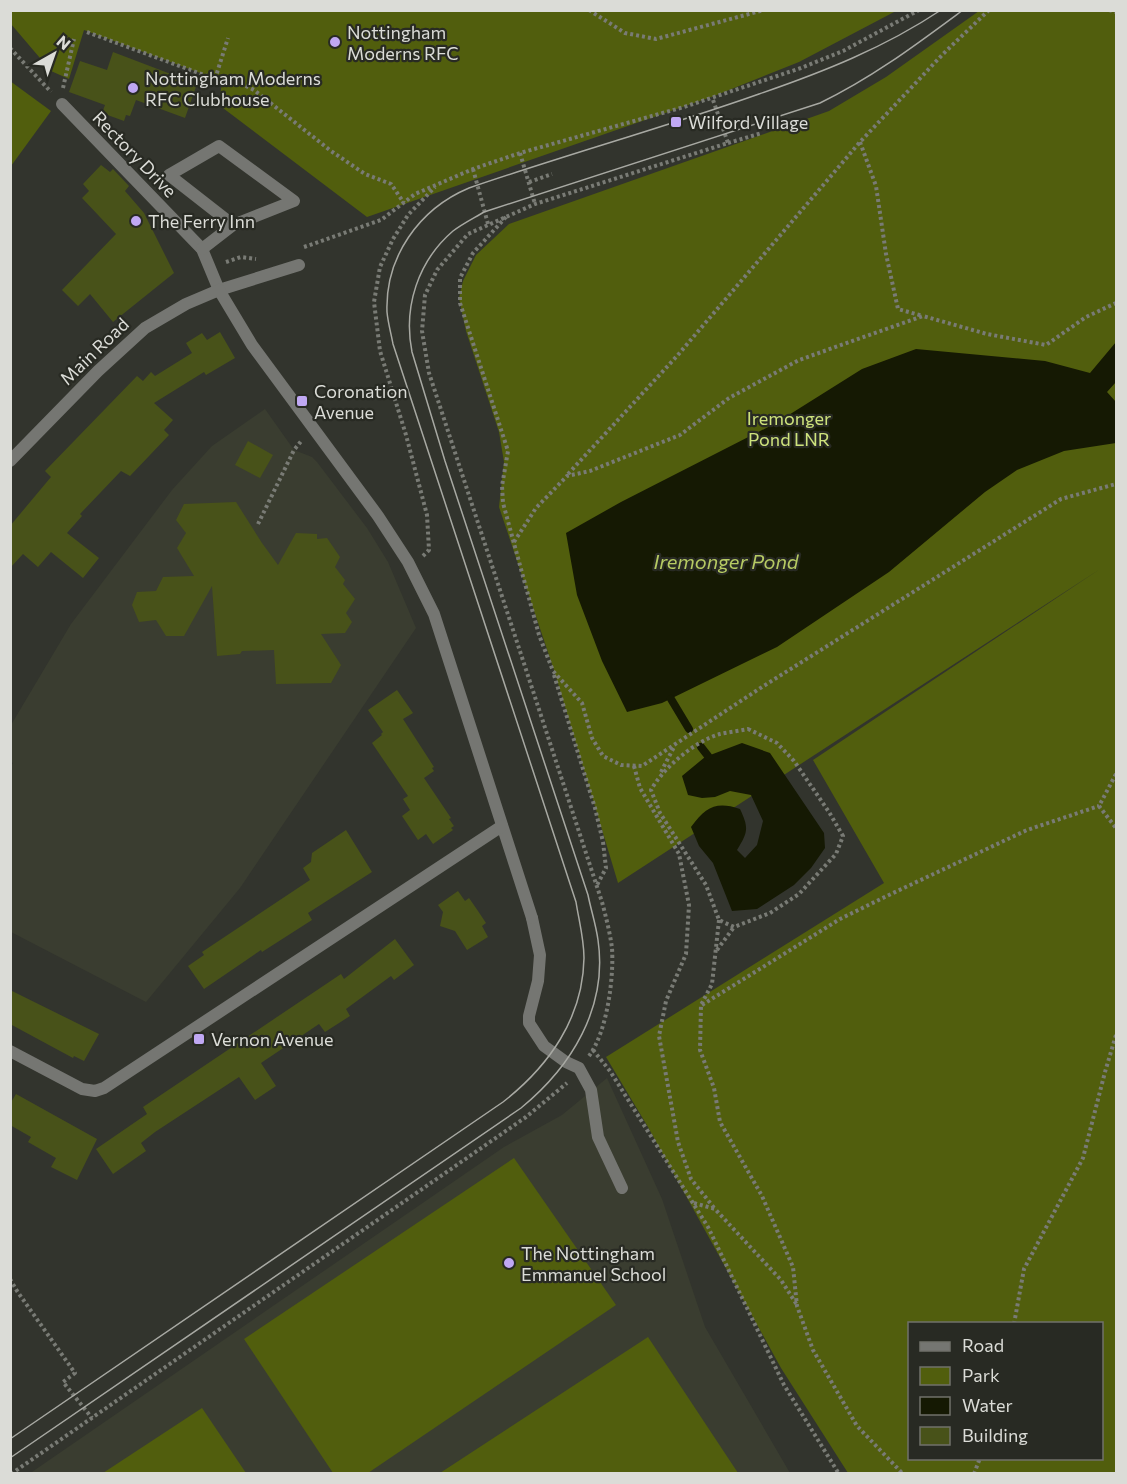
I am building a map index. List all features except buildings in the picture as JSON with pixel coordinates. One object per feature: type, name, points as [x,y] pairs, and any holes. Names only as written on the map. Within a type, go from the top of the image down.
[{"type":"street","name":"Rectory Drive","points":[[62,104],[202,249],[219,290]]},
{"type":"street","points":[[202,249],[233,225],[294,201],[219,146],[169,175],[233,225]]},
{"type":"street","name":"Main Road","points":[[10,461],[98,371],[145,328],[176,309],[219,290],[299,265]]},
{"type":"street","points":[[219,290],[252,345],[378,516],[408,562],[434,614],[532,918],[540,955],[538,981],[529,1023],[544,1046],[566,1062],[579,1068],[591,1090],[598,1137],[622,1188]]},
{"type":"street","points":[[10,1051],[82,1089],[95,1091],[104,1088],[502,826]]},
{"type":"path","points":[[589,10],[625,33],[656,39],[764,10]]},
{"type":"path","points":[[302,248],[381,220],[415,194],[473,169],[520,153],[684,107],[801,68],[843,51],[919,10]]},
{"type":"path","points":[[514,542],[536,508],[677,356],[860,142],[943,54],[989,10]]},
{"type":"path","points":[[1109,10],[1116,12]]},
{"type":"path","points":[[87,32],[215,79],[242,84],[254,90],[331,151],[365,174],[391,184],[404,203]]},
{"type":"path","points":[[215,79],[228,38]]},
{"type":"path","points":[[62,104],[64,78],[74,39]]},
{"type":"path","points":[[10,48],[62,104]]},
{"type":"path","points":[[712,97],[729,143]]},
{"type":"path","points":[[701,126],[720,120]]},
{"type":"path","points":[[11,1473],[526,1117],[570,1080],[593,1050],[600,1032],[611,985],[612,949],[602,902],[429,373],[422,331],[424,295],[437,270],[468,234],[488,224],[535,204],[762,133]]},
{"type":"path","points":[[860,142],[876,186],[886,254],[898,309],[987,334],[1046,345],[1086,317],[1116,303]]},
{"type":"path","points":[[520,153],[535,204]]},
{"type":"path","points":[[473,169],[488,224]]},
{"type":"path","points":[[529,182],[552,174]]},
{"type":"path","points":[[408,562],[421,557],[429,550],[427,515],[406,435],[380,351],[374,302],[380,267],[393,239],[408,215],[437,185]]},
{"type":"path","points":[[507,216],[473,253],[460,278],[460,303],[508,451],[502,486],[503,503],[539,636],[553,671],[595,808],[603,842],[606,868],[596,887]]},
{"type":"path","points":[[210,268],[241,257],[264,259]]},
{"type":"path","points":[[567,476],[590,471],[680,435],[729,398],[799,360],[923,316]]},
{"type":"path","points":[[258,524],[294,450],[312,427]]},
{"type":"path","points":[[553,671],[582,704],[592,738],[603,756],[621,765],[642,766],[1060,499],[1116,484]]},
{"type":"path","points":[[659,776],[682,755],[718,735],[748,729],[777,743],[794,761],[843,836],[836,854],[799,894],[770,913],[734,927],[717,951]]},
{"type":"path","points":[[675,744],[651,790],[660,813],[706,885],[719,920],[712,984],[701,1005],[700,1050],[714,1088],[720,1122],[762,1196],[793,1267],[797,1306]]},
{"type":"path","points":[[634,766],[640,788],[679,854],[689,905],[686,954],[666,1001],[659,1036],[678,1142],[691,1179],[781,1280],[797,1306],[813,1350],[856,1426],[903,1473]]},
{"type":"path","points":[[701,1005],[840,919],[1027,830],[1100,806],[1116,774]]},
{"type":"path","points":[[1100,806],[1116,828]]},
{"type":"path","points":[[719,920],[734,927]]},
{"type":"path","points":[[1014,1322],[1024,1269],[1083,1158],[1116,1035]]},
{"type":"path","points":[[593,1050],[610,1071],[708,1227],[784,1385],[839,1473]]},
{"type":"path","points":[[693,1202],[716,1209]]},
{"type":"path","points":[[10,1279],[75,1373],[63,1382],[92,1418]]},
{"type":"shaded area","points":[[265,409],[294,450],[312,457],[317,462],[367,528],[388,562],[416,628],[240,888],[146,1002],[11,932],[10,768],[13,763],[11,762],[11,725],[71,624],[172,490],[212,446]]},
{"type":"shaded area","name":"The Nottingham Emmanuel School","points":[[607,1078],[662,1199],[705,1327],[790,1473],[29,1474],[504,1147],[562,1115]]},
{"type":"green space","points":[[10,11],[896,11],[799,62],[714,96],[367,217],[219,105],[222,81],[84,30],[69,79],[51,71],[11,24]]},
{"type":"green space","name":"Iremonger Pond LNR","points":[[979,11],[1116,11],[1116,1473],[848,1473],[781,1368],[648,1127],[606,1057],[884,883],[813,760],[1100,569],[618,883],[554,670],[499,507],[504,462],[499,432],[466,331],[459,298],[463,281],[476,255],[509,224],[829,111],[886,77]]},
{"type":"green space","points":[[10,81],[51,111],[11,166],[10,166]]},
{"type":"green space","points":[[514,1158],[616,1305],[368,1473],[333,1473],[244,1339]]},
{"type":"green space","points":[[648,1337],[738,1473],[440,1473]]},
{"type":"green space","points":[[202,1408],[246,1473],[103,1473]]},
{"type":"water","name":"Iremonger Pond","points":[[1116,342],[1116,382],[1107,392],[1116,402],[1116,443],[1064,451],[1017,470],[985,492],[889,572],[777,647],[662,703],[627,712],[602,661],[577,595],[566,533],[621,502],[776,423],[862,369],[916,349],[1045,361],[1090,373]]},
{"type":"water","points":[[742,743],[770,753],[824,833],[825,848],[811,868],[794,885],[757,909],[732,911],[713,863],[699,846],[691,827],[707,810],[712,808],[724,806],[740,809],[746,830],[737,850],[745,858],[757,845],[763,821],[751,795],[730,791],[715,797],[702,798],[688,795],[682,776],[705,757]]},
{"type":"waterway","points":[[671,699],[689,729]]},
{"type":"waterway","points":[[701,747],[708,756]]},
{"type":"tram line","points":[[10,1439],[503,1102],[520,1088],[549,1056],[570,1020],[577,1001],[584,958],[576,902],[393,344],[387,312],[388,292],[392,272],[408,237],[435,208],[469,188],[806,77],[898,36],[941,10]]},
{"type":"tram line","points":[[10,1458],[521,1108],[556,1074],[570,1055],[591,1012],[600,965],[597,934],[588,895],[445,461],[412,352],[410,335],[412,302],[422,271],[431,256],[453,231],[484,212],[820,103],[876,72],[963,10]]},
{"type":"place","name":"Nottingham Moderns RFC","points":[[335,42]]},
{"type":"place","name":"Nottingham Moderns RFC Clubhouse","points":[[133,88]]},
{"type":"place","name":"Wilford Village","points":[[676,122]]},
{"type":"place","name":"The Ferry Inn","points":[[136,221]]},
{"type":"place","name":"Coronation Avenue","points":[[302,401]]},
{"type":"place","name":"Vernon Avenue","points":[[199,1039]]},
{"type":"place","name":"The Nottingham Emmanuel School","points":[[509,1263]]}]
